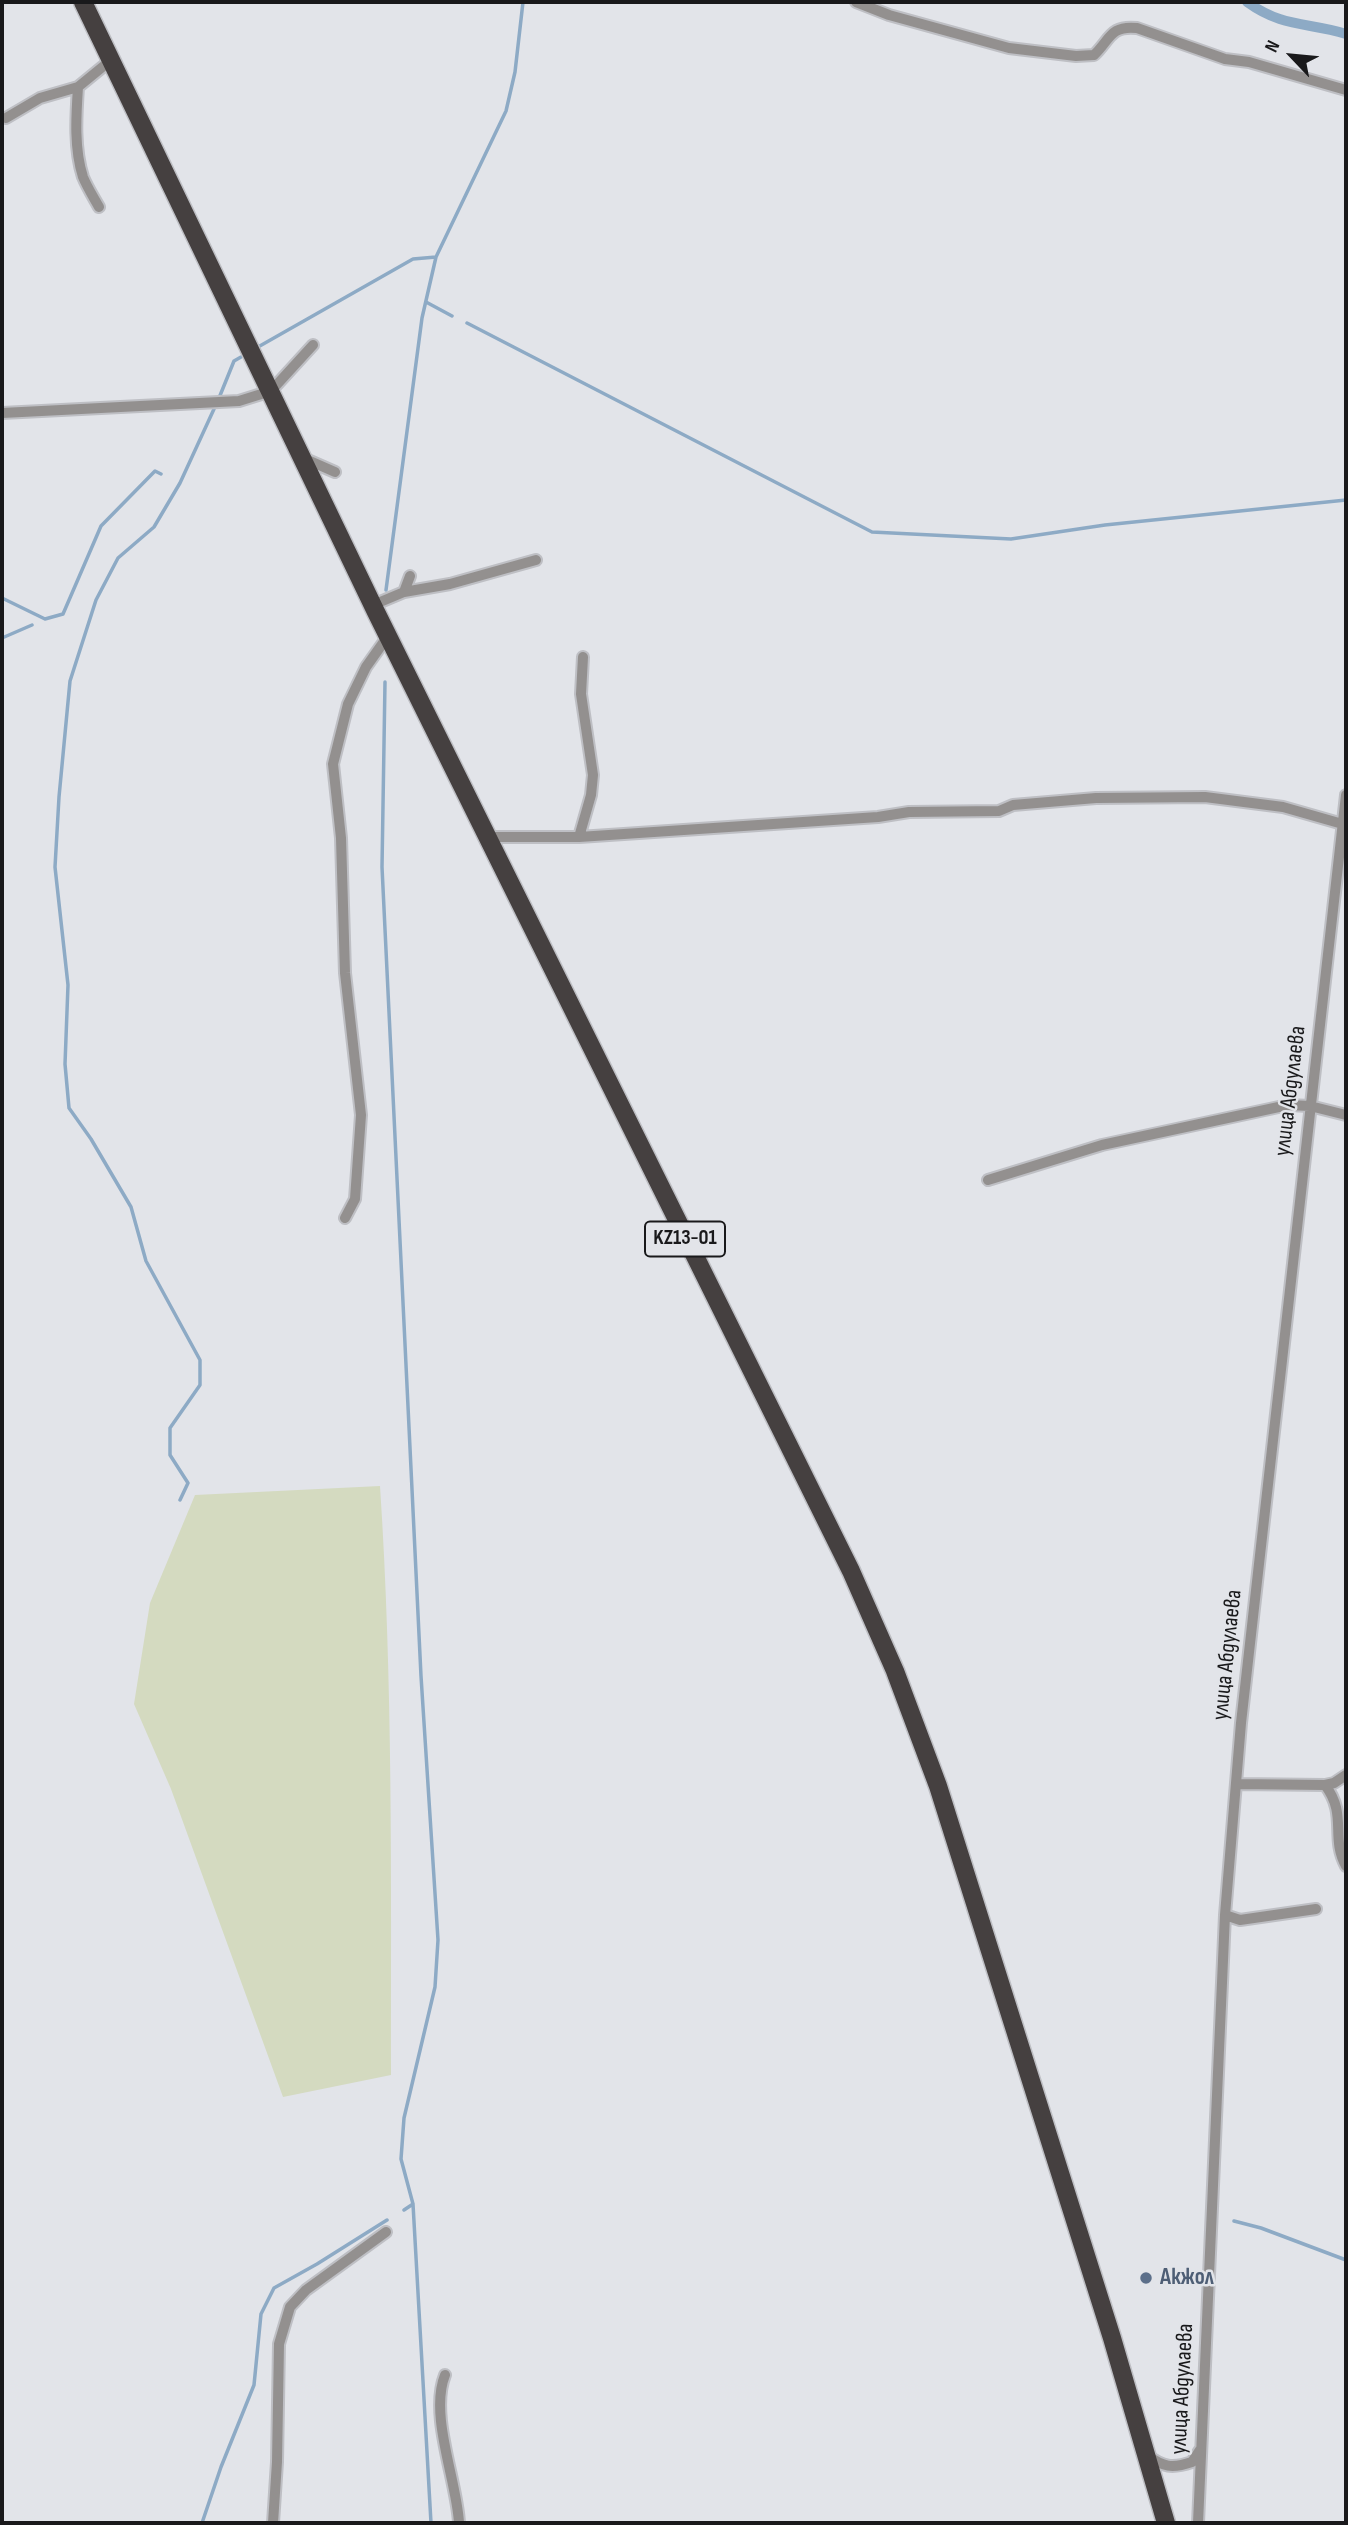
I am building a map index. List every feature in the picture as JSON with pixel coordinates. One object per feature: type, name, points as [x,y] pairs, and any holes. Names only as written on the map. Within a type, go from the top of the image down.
[{"type":"highway","name":"KZ13-01","points":[[83,2],[388,636],[850,1572],[899,1681],[957,1843],[1166,2523]]},
{"type":"street","points":[[856,2],[889,15],[1009,48],[1076,56],[1094,55],[1116,30],[1125,27],[1137,28],[1225,60],[1249,62],[1346,90]]},
{"type":"street","points":[[5,118],[40,98],[78,87],[111,60]]},
{"type":"street","points":[[78,87],[76,115],[83,178],[99,207]]},
{"type":"street","points":[[2,413],[228,402],[271,391],[313,345]]},
{"type":"street","points":[[303,458],[335,472]]},
{"type":"street","points":[[373,605],[404,592],[450,584],[536,560]]},
{"type":"street","points":[[404,592],[410,576]]},
{"type":"street","points":[[345,1218],[355,1199],[361,1115],[345,972],[341,838],[333,764],[348,704],[366,667],[388,636]]},
{"type":"street","points":[[579,837],[591,795],[593,775],[581,694],[583,657]]},
{"type":"street","name":"улица Абдулаева","points":[[1198,2523],[1225,1915],[1242,1709],[1310,1106],[1345,824],[1346,794]]},
{"type":"street","points":[[488,837],[579,837],[878,817],[909,812],[999,811],[1013,805],[1096,798],[1205,797],[1240,800],[1283,807],[1345,824]]},
{"type":"street","points":[[988,1180],[1102,1145],[1288,1105],[1310,1106],[1346,1115]]},
{"type":"street","points":[[1237,1784],[1325,1785],[1346,1775]]},
{"type":"street","points":[[1325,1785],[1334,1795],[1340,1813],[1346,1866]]},
{"type":"street","points":[[1225,1915],[1240,1920],[1316,1909]]},
{"type":"street","points":[[273,2523],[279,2344],[290,2307],[306,2290],[386,2232]]},
{"type":"street","points":[[445,2375],[441,2400],[442,2421],[459,2523]]},
{"type":"street","points":[[1147,2455],[1163,2467],[1179,2466],[1192,2462],[1201,2447]]},
{"type":"green space","points":[[380,1486],[389,1707],[391,2075],[283,2097],[171,1789],[134,1704],[150,1603],[195,1495]]},
{"type":"waterway","points":[[386,590],[422,318],[436,257],[506,111],[515,72],[523,2]]},
{"type":"waterway","points":[[1247,2],[1284,20],[1346,34]]},
{"type":"waterway","points":[[258,347],[413,259],[436,257]]},
{"type":"waterway","points":[[426,302],[452,316]]},
{"type":"waterway","points":[[467,323],[872,532],[1011,539],[1105,525],[1346,500]]},
{"type":"waterway","points":[[219,398],[234,361],[241,357]]},
{"type":"waterway","points":[[180,1500],[188,1483],[170,1455],[170,1428],[200,1385],[200,1360],[146,1261],[131,1207],[91,1139],[69,1108],[65,1064],[68,985],[55,867],[70,681],[96,600],[118,558],[154,527],[180,483],[214,409]]},
{"type":"waterway","points":[[2,598],[45,619],[63,614],[101,526],[155,471],[161,474]]},
{"type":"waterway","points":[[2,638],[32,625]]},
{"type":"waterway","points":[[385,682],[382,867],[421,1676],[438,1940],[435,1987],[404,2118],[401,2159],[413,2204],[431,2523]]},
{"type":"waterway","points":[[404,2210],[413,2204]]},
{"type":"waterway","points":[[202,2523],[254,2385],[261,2314],[274,2288],[387,2220]]},
{"type":"waterway","points":[[1234,2221],[1261,2228],[1346,2260]]},
{"type":"place","name":"Акжол","points":[[1146,2278]]}]
